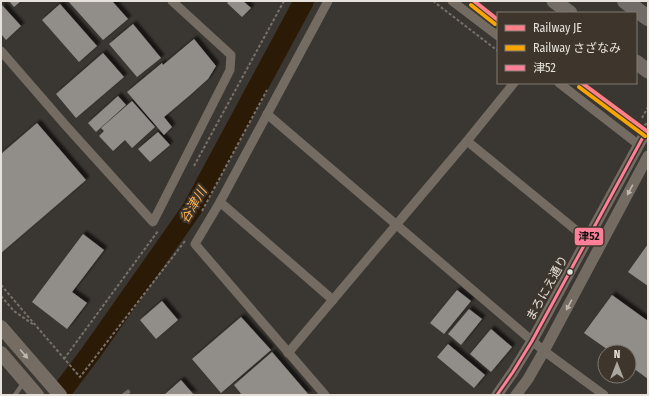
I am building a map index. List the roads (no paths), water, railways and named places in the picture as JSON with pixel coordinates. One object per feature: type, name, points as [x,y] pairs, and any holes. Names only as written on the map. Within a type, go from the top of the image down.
[{"type":"highway","points":[[554,1],[569,12]]},
{"type":"highway","points":[[625,1],[648,18]]},
{"type":"highway","points":[[637,63],[648,71]]},
{"type":"main road","points":[[1,327],[60,395]]},
{"type":"main road","points":[[1,353],[37,394]]},
{"type":"street","points":[[1,51],[153,222],[230,70],[231,55],[172,1]]},
{"type":"street","points":[[325,395],[195,244],[220,202],[328,1]]},
{"type":"street","points":[[452,1],[497,35]]},
{"type":"street","points":[[288,353],[513,84]]},
{"type":"street","points":[[560,84],[639,145]]},
{"type":"street","points":[[267,114],[532,341],[604,395]]},
{"type":"street","name":"まろにえ通り","points":[[497,395],[532,341],[648,128]]},
{"type":"street","points":[[467,141],[588,240]]},
{"type":"street","points":[[516,395],[528,379],[544,351],[648,156]]},
{"type":"street","points":[[220,202],[333,300]]},
{"type":"lane","points":[[15,395],[25,381]]},
{"type":"waterway","name":"谷津川","points":[[59,395],[90,354],[192,209],[304,1]]},
{"type":"rail line","name":"JE","points":[[474,1],[497,19]]},
{"type":"rail line","name":"さざなみ","points":[[471,5],[495,24]]},
{"type":"rail line","name":"JE","points":[[583,84],[648,132]]},
{"type":"rail line","name":"さざなみ","points":[[579,87],[645,136]]}]
